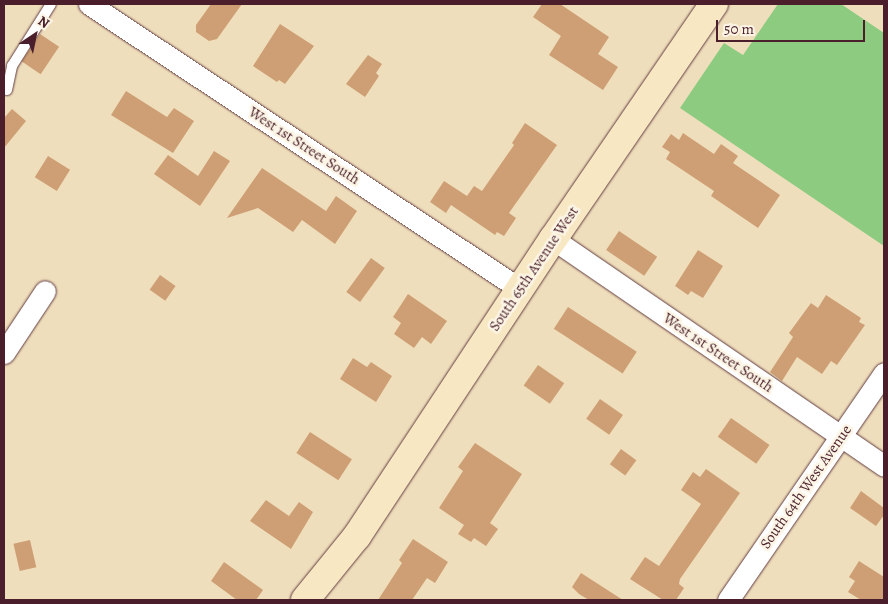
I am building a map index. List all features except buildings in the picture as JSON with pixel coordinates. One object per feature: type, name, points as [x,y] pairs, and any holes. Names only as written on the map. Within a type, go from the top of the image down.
[{"type":"street","name":"West 1st Street South","points":[[88,4],[520,289]]},
{"type":"street","name":"South 65th Avenue West","points":[[305,600],[357,536],[553,239],[714,4]]},
{"type":"street","name":"West 1st Street South","points":[[553,239],[884,466]]},
{"type":"street","points":[[4,352],[45,291]]},
{"type":"street","name":"South 64th West Avenue","points":[[728,600],[884,373]]},
{"type":"street","name":"South 65th Avenue West","points":[[325,600],[357,536]]},
{"type":"lane","points":[[7,90],[12,66],[51,4]]},
{"type":"green space","points":[[778,4],[841,4],[884,33],[884,246],[680,108],[724,43],[743,55]]}]
